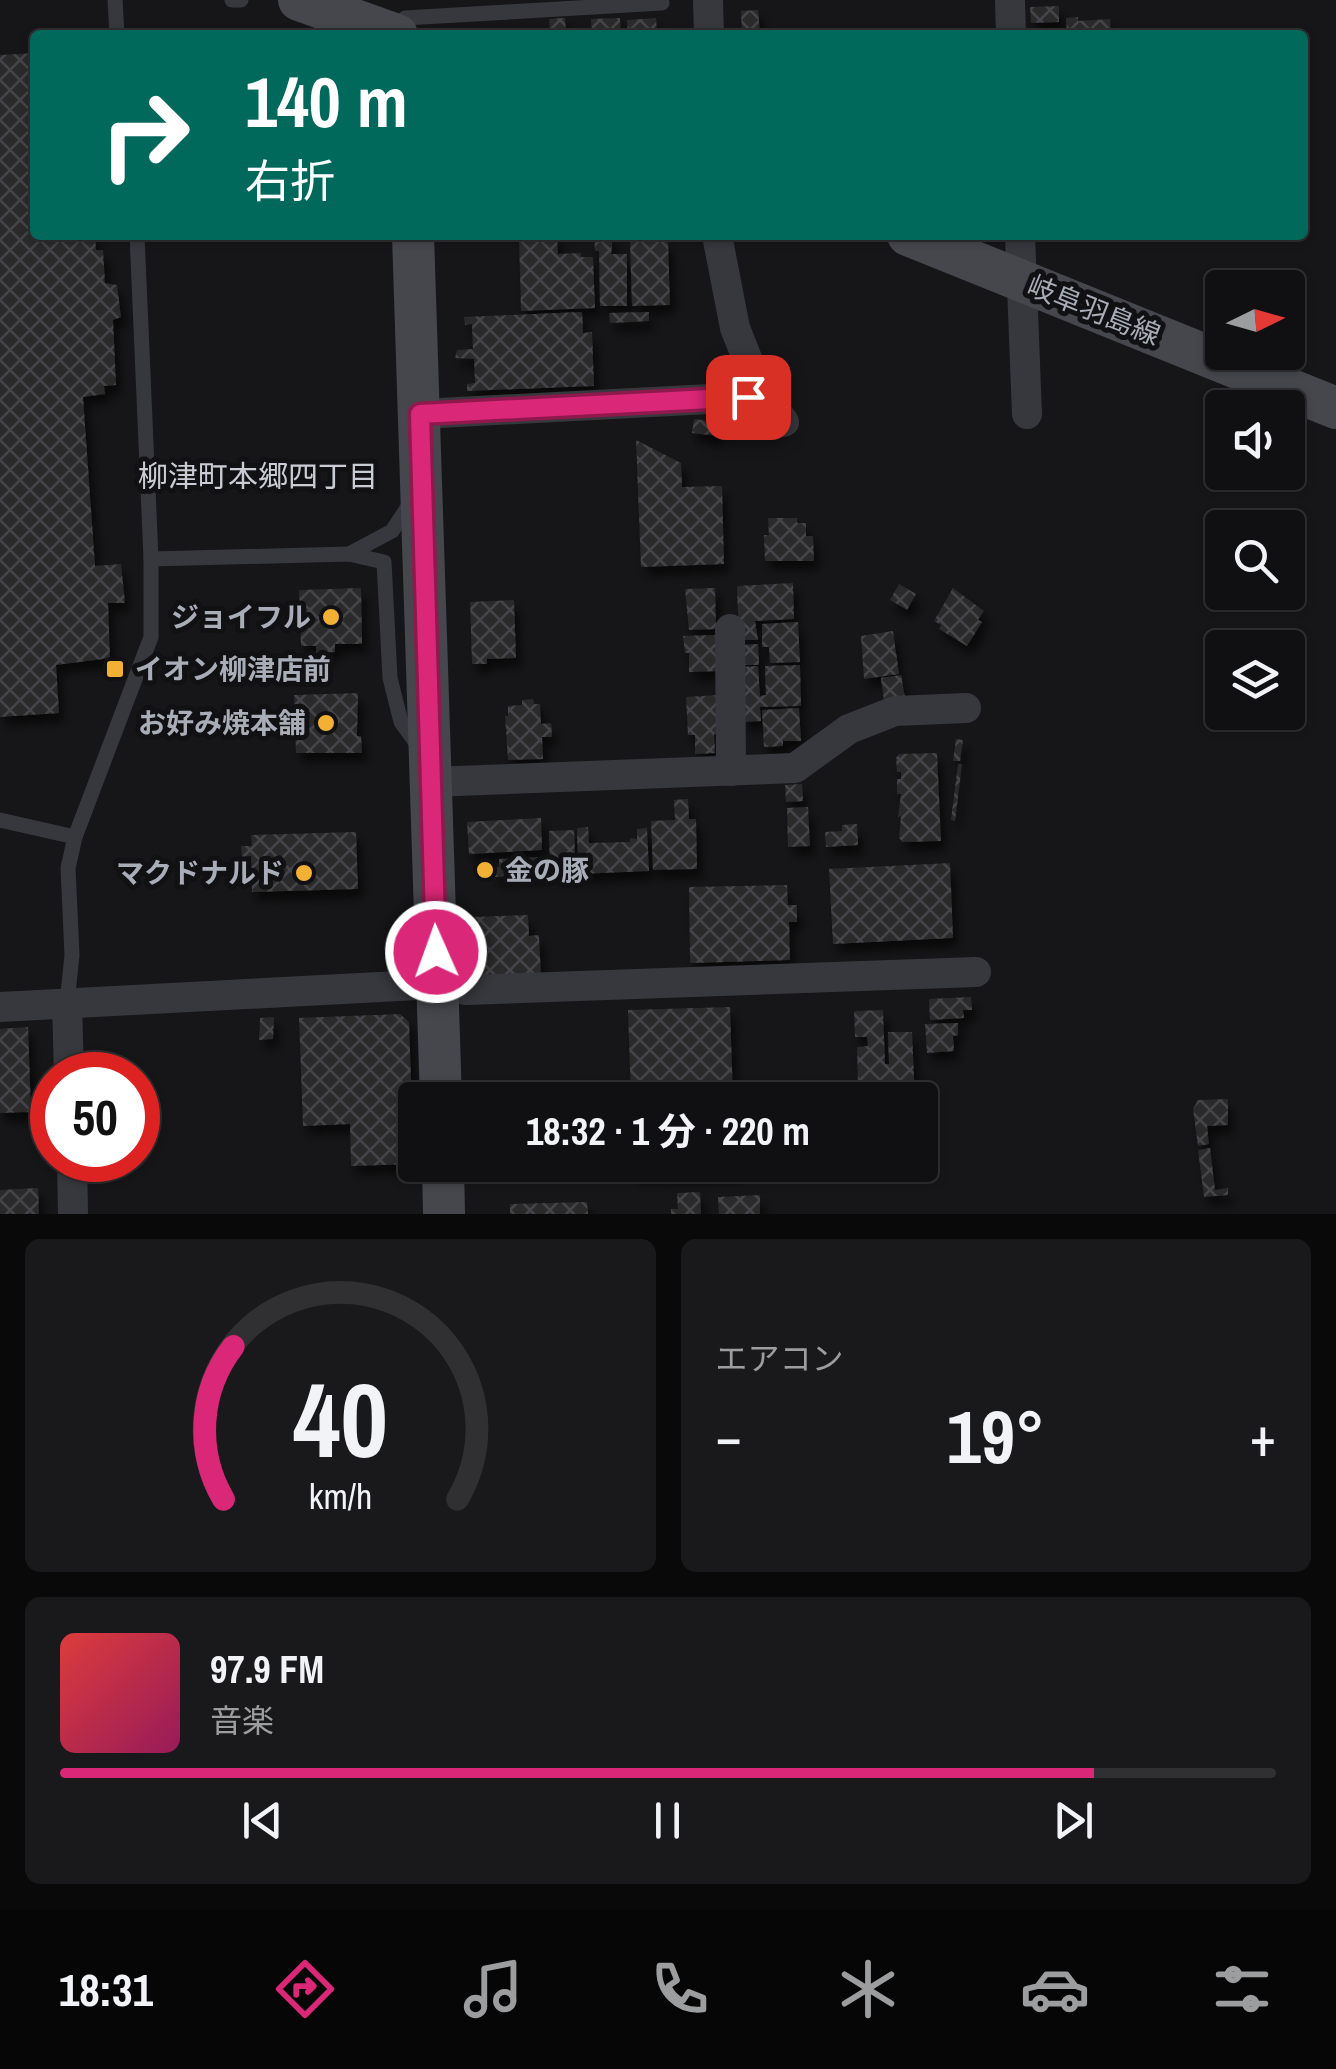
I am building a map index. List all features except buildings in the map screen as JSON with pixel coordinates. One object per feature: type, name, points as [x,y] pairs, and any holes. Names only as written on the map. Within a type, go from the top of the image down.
[{"type":"main road","points":[[299,0],[403,22]]},
{"type":"main road","points":[[413,240],[440,1082]]},
{"type":"main road","name":"岐阜羽島線","points":[[920,240],[1336,408]]},
{"type":"main road","points":[[443,1182],[444,1214]]},
{"type":"street","points":[[708,0],[709,30]]},
{"type":"street","points":[[1010,0],[1011,30]]},
{"type":"street","points":[[718,240],[735,328],[760,390],[784,422]]},
{"type":"street","points":[[1020,240],[1027,414]]},
{"type":"street","points":[[420,414],[748,397],[760,390]]},
{"type":"street","points":[[730,629],[731,771]]},
{"type":"street","points":[[430,771],[795,768],[849,729],[895,711],[966,708]]},
{"type":"street","points":[[0,1007],[437,984],[466,990],[976,972]]},
{"type":"street","points":[[67,1003],[68,1052]]},
{"type":"street","points":[[72,1182],[73,1214]]},
{"type":"lane","points":[[115,0],[117,30]]},
{"type":"lane","points":[[232,0],[241,0]]},
{"type":"lane","points":[[403,22],[662,3]]},
{"type":"lane","points":[[67,1003],[72,955],[68,868],[75,837],[148,648],[151,559],[137,240]]},
{"type":"lane","points":[[349,554],[392,530],[408,509],[422,472]]},
{"type":"lane","points":[[151,559],[349,554],[384,562],[390,678],[401,722],[430,771]]},
{"type":"lane","points":[[0,820],[75,837]]},
{"type":"place","name":"ジョイフル","points":[[331,617]]},
{"type":"place","name":"イオン柳津店前","points":[[115,669]]},
{"type":"place","name":"お好み焼本舗","points":[[326,723]]},
{"type":"place","name":"金の豚","points":[[485,870]]},
{"type":"place","name":"マクドナルド","points":[[304,873]]},
{"type":"district","name":"柳津町本郷四丁目","points":[[258,477]]},
{"type":"route","points":[[436,952],[420,414],[748,397]]}]
